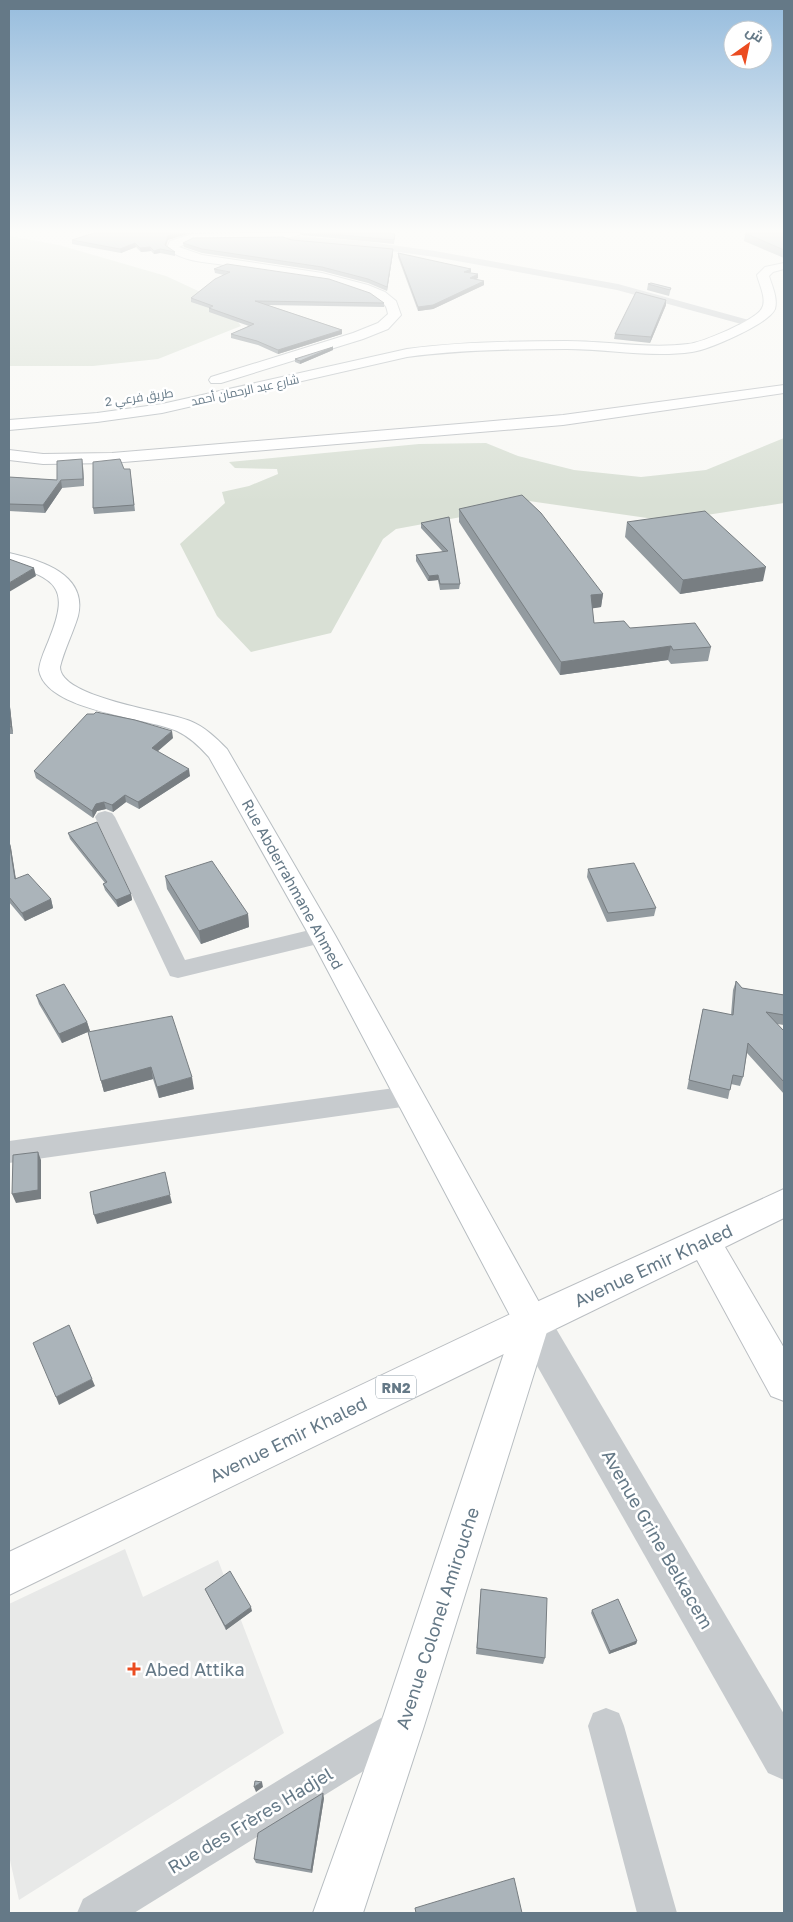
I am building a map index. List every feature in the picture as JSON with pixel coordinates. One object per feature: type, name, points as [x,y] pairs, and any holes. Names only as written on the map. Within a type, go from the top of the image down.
[{"type":"main road","points":[[205,384],[358,336],[386,323]]},
{"type":"main road","name":"شارع عبد الرحمان أحمد","points":[[9,425],[142,412],[227,395],[419,351],[567,346],[678,350],[692,348],[752,324]]},
{"type":"main road","points":[[9,455],[42,458],[112,458],[508,425],[563,420],[784,389]]},
{"type":"main road","name":"طريق فرعي 2","points":[[133,400],[175,392]]},
{"type":"main road","points":[[32,424],[30,418],[49,409]]},
{"type":"main road","points":[[9,461],[42,458]]},
{"type":"main road","name":"Rue Abderrahmane Ahmed","points":[[9,558],[40,568],[53,575],[63,583],[68,592],[70,602],[68,613],[49,669],[52,679],[78,696],[182,725],[206,739],[219,754],[322,935],[532,1322]]},
{"type":"main road","name":"Avenue Emir Khaled","points":[[9,1574],[784,1203]]},
{"type":"main road","points":[[704,1241],[784,1383]]},
{"type":"main road","name":"Avenue Colonel Amirouche","points":[[338,1913],[402,1726],[532,1322]]},
{"type":"street","points":[[747,323],[752,324]]},
{"type":"street","points":[[105,817],[178,970],[322,935]]},
{"type":"street","points":[[9,1152],[409,1096]]},
{"type":"street","name":"Avenue Grine Belkacem","points":[[532,1322],[784,1757]]},
{"type":"street","name":"Rue des Frères Hadjel","points":[[97,1913],[402,1726]]},
{"type":"street","points":[[606,1726],[658,1913]]},
{"type":"shaded area","points":[[9,323],[239,323],[241,326],[158,359],[93,366],[9,366]]},
{"type":"shaded area","points":[[784,438],[784,503],[668,521],[529,501],[527,505],[396,529],[383,539],[331,633],[251,652],[217,616],[180,544],[225,503],[222,492],[249,486],[278,474],[277,469],[235,468],[229,462],[419,444],[486,443],[518,456],[574,470],[641,477],[706,470]]},
{"type":"shaded area","name":"Abed Attika","points":[[125,1549],[143,1597],[218,1560],[284,1733],[19,1900],[9,1856],[9,1604]]},
{"type":"building","points":[[250,323],[320,323],[342,330],[278,350],[257,341],[231,334],[254,324]]},
{"type":"building","points":[[621,323],[657,323],[651,337],[615,334]]},
{"type":"building","points":[[333,347],[300,361],[295,359]]},
{"type":"building","points":[[82,459],[83,479],[61,480],[43,505],[9,504],[9,477],[57,480],[57,461]]},
{"type":"building","points":[[120,459],[124,469],[130,469],[134,505],[93,508],[93,462]]},
{"type":"building","points":[[522,495],[541,513],[603,594],[591,595],[594,623],[624,621],[630,628],[695,623],[711,647],[673,650],[671,646],[561,662],[459,509]]},
{"type":"building","points":[[705,511],[766,567],[683,580],[627,522]]},
{"type":"building","points":[[449,517],[460,584],[440,584],[438,575],[429,576],[416,555],[448,551],[421,523]]},
{"type":"building","points":[[9,559],[34,568],[9,583]]},
{"type":"building","points":[[9,702],[11,727],[9,726]]},
{"type":"building","points":[[96,712],[135,720],[172,731],[152,748],[189,769],[138,802],[125,795],[112,805],[104,802],[96,804],[92,811],[34,771],[87,714],[94,714]]},
{"type":"building","points":[[97,822],[131,894],[116,900],[103,884],[107,882],[68,833]]},
{"type":"building","points":[[9,841],[15,879],[28,874],[51,899],[22,913],[9,897]]},
{"type":"building","points":[[212,861],[248,914],[199,931],[165,876]]},
{"type":"building","points":[[634,863],[656,908],[608,913],[588,869]]},
{"type":"building","points":[[736,981],[742,988],[784,995],[784,1015],[766,1012],[784,1031],[784,1082],[748,1043],[743,1077],[733,1075],[730,1090],[689,1080],[703,1009],[733,1015]]},
{"type":"building","points":[[64,984],[87,1022],[59,1034],[36,995]]},
{"type":"building","points":[[172,1016],[192,1077],[157,1087],[151,1067],[101,1081],[88,1032]]},
{"type":"building","points":[[38,1152],[38,1190],[12,1194],[13,1155]]},
{"type":"building","points":[[165,1172],[170,1195],[94,1215],[90,1192]]},
{"type":"building","points":[[69,1325],[92,1379],[56,1397],[33,1343]]},
{"type":"building","points":[[230,1571],[251,1607],[225,1626],[205,1589]]},
{"type":"building","points":[[481,1589],[547,1598],[545,1658],[477,1648]]},
{"type":"building","points":[[618,1599],[637,1641],[610,1651],[592,1610]]},
{"type":"building","points":[[255,1781],[262,1782],[254,1787]]},
{"type":"building","points":[[323,1793],[311,1870],[254,1859],[258,1833]]},
{"type":"building","points":[[514,1878],[522,1913],[416,1913],[415,1908]]},
{"type":"place","name":"Abed Attika","points":[[134,1669]]}]
